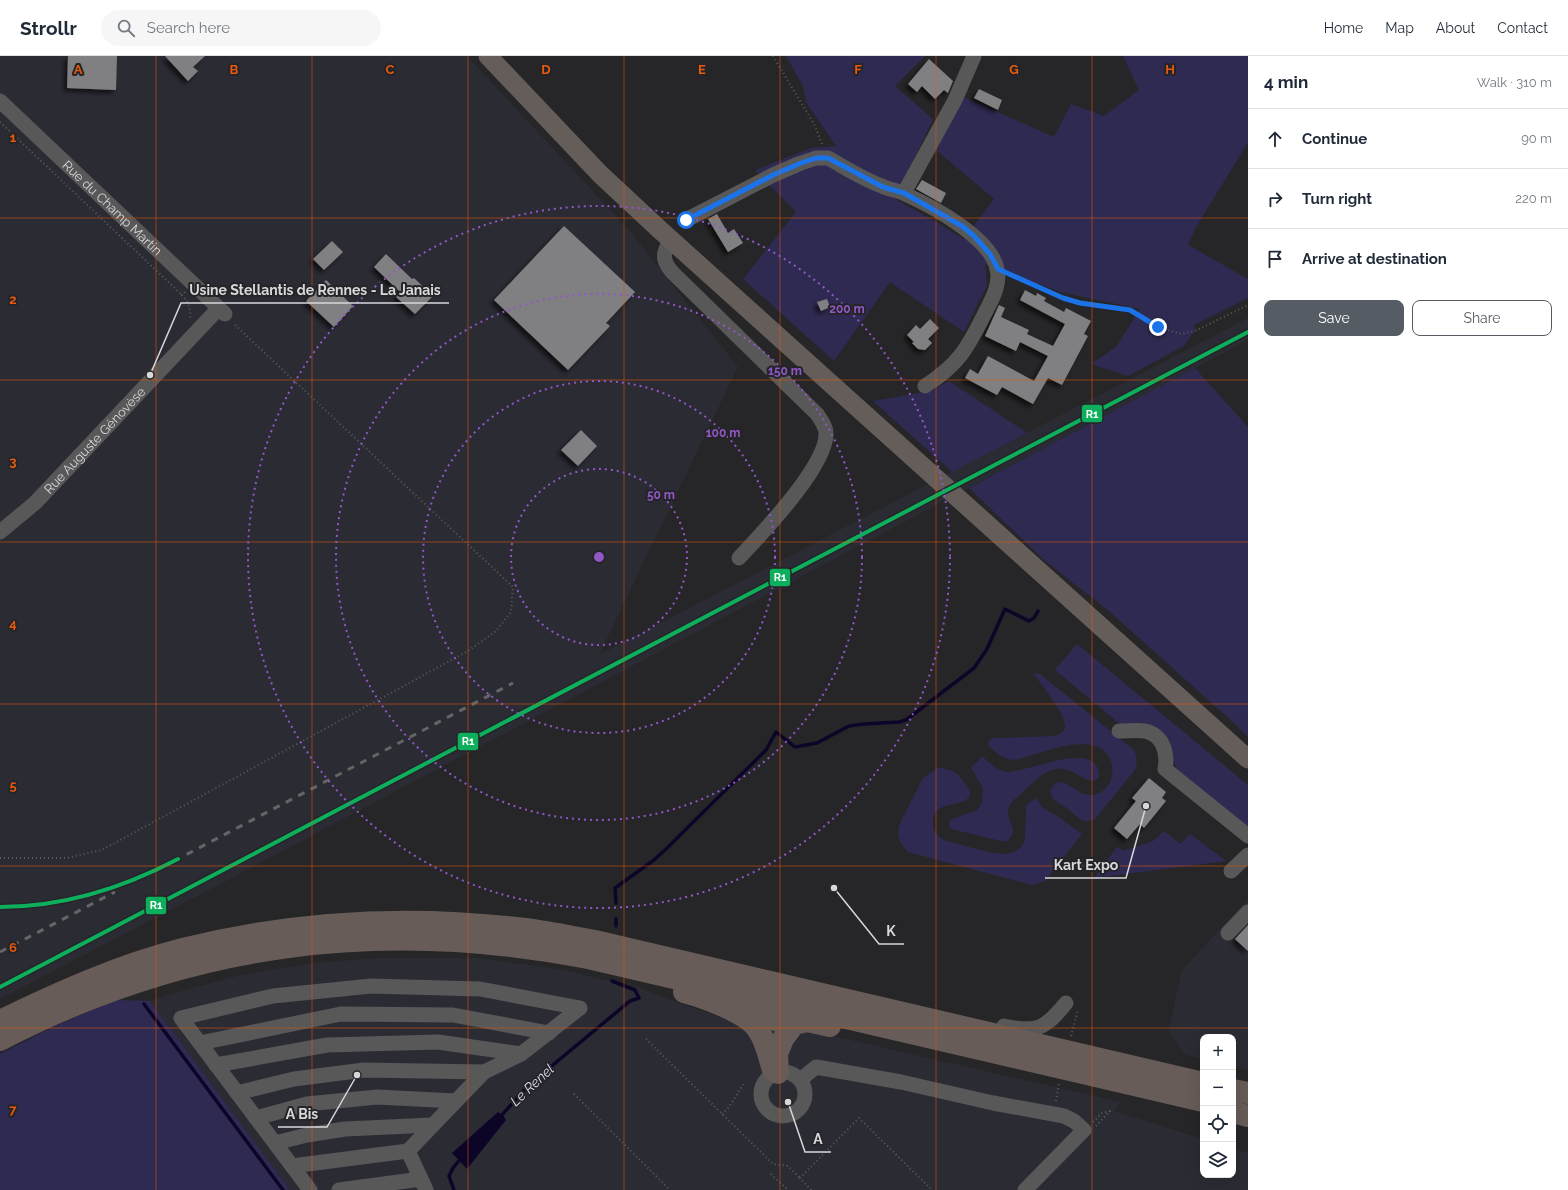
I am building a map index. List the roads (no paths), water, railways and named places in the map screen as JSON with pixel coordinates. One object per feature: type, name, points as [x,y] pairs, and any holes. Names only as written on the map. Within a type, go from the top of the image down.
[{"type":"highway","points":[[0,1021],[78,985],[129,966],[182,950],[228,939],[285,929],[341,924],[434,922],[526,929],[595,942],[718,969],[1137,1076],[1200,1101]]},
{"type":"highway","points":[[0,1040],[78,1004],[140,981],[189,966],[232,956],[281,947],[348,941],[440,940],[543,949],[1137,1076]]},
{"type":"highway","points":[[497,944],[687,992],[734,1011],[794,1024],[806,1021],[1137,1076],[1200,1081]]},
{"type":"highway","points":[[734,1011],[758,1029],[776,1074]]},
{"type":"highway","points":[[776,1074],[777,1054],[783,1039],[794,1024]]},
{"type":"highway","points":[[1236,1087],[1248,1089]]},
{"type":"highway","points":[[1236,1091],[1248,1093]]},
{"type":"highway","points":[[1236,1109],[1248,1111]]},
{"type":"highway","points":[[1236,1113],[1248,1116]]},
{"type":"main road","points":[[488,56],[600,174],[1248,759]]},
{"type":"street","points":[[904,193],[955,100],[974,56]]},
{"type":"street","name":"Rue du Champ Martin","points":[[0,101],[222,311]]},
{"type":"street","points":[[686,220],[773,175],[816,158],[828,158],[883,187],[904,193],[964,222],[990,254],[998,269],[998,279],[994,295],[967,346],[949,369],[925,386]]},
{"type":"street","points":[[671,238],[664,252],[667,266],[817,414],[823,423],[826,432],[823,448],[788,505],[739,558]]},
{"type":"street","name":"Rue Auguste Génovèse","points":[[0,532],[35,503],[222,311]]},
{"type":"street","points":[[1119,731],[1144,731],[1156,736],[1166,751],[1165,769],[1248,836]]},
{"type":"street","points":[[1231,870],[1248,855]]},
{"type":"street","points":[[1228,933],[1248,912]]},
{"type":"street","points":[[718,969],[858,991],[1023,1030],[1037,1028],[1073,1004]]},
{"type":"street","points":[[292,1166],[408,1151],[484,1072],[521,1054],[580,1008],[480,989],[371,986],[273,996],[181,1018],[200,1043],[216,1065],[310,1190]]},
{"type":"street","points":[[200,1043],[341,1014],[453,1015],[549,1033]]},
{"type":"street","points":[[216,1065],[327,1045],[438,1042],[521,1054]]},
{"type":"street","points":[[800,1080],[816,1067],[931,1088],[993,1103],[1064,1116],[1074,1121],[1084,1130],[1025,1190]]},
{"type":"street","points":[[237,1093],[294,1079],[364,1070],[484,1072]]},
{"type":"street","points":[[790,1073],[800,1080],[805,1092],[802,1105],[793,1114],[781,1116],[769,1111],[765,1106],[761,1094],[765,1082],[776,1074],[790,1073]]},
{"type":"street","points":[[256,1118],[307,1104],[377,1098],[455,1101]]},
{"type":"street","points":[[275,1143],[307,1135],[345,1129],[432,1125]]},
{"type":"street","points":[[339,1190],[423,1185],[408,1151]]},
{"type":"waterway","points":[[616,903],[615,888],[654,860],[666,849],[766,750],[776,732],[795,747],[817,743],[849,726],[899,722],[906,720],[974,668],[987,649],[1005,609],[1029,621],[1034,618],[1038,611]]},
{"type":"waterway","points":[[616,919],[616,926]]},
{"type":"waterway","name":"Le Renel","points":[[500,1117],[530,1084],[630,1001],[639,998],[635,990],[612,981]]},
{"type":"waterway","points":[[144,1004],[283,1190]]},
{"type":"waterway","name":"Le Renel","points":[[454,1190],[449,1176],[461,1158]]},
{"type":"railway","points":[[0,907],[41,904],[80,897],[119,885],[157,870],[513,683]]},
{"type":"railway","points":[[0,952],[115,892]]},
{"type":"place","name":"Usine Stellantis de Rennes - La Janais","points":[[150,375]]},
{"type":"place","name":"Kart Expo","points":[[1146,806]]},
{"type":"place","name":"K","points":[[834,888]]},
{"type":"place","name":"A Bis","points":[[357,1075]]},
{"type":"place","name":"A","points":[[788,1102]]}]
